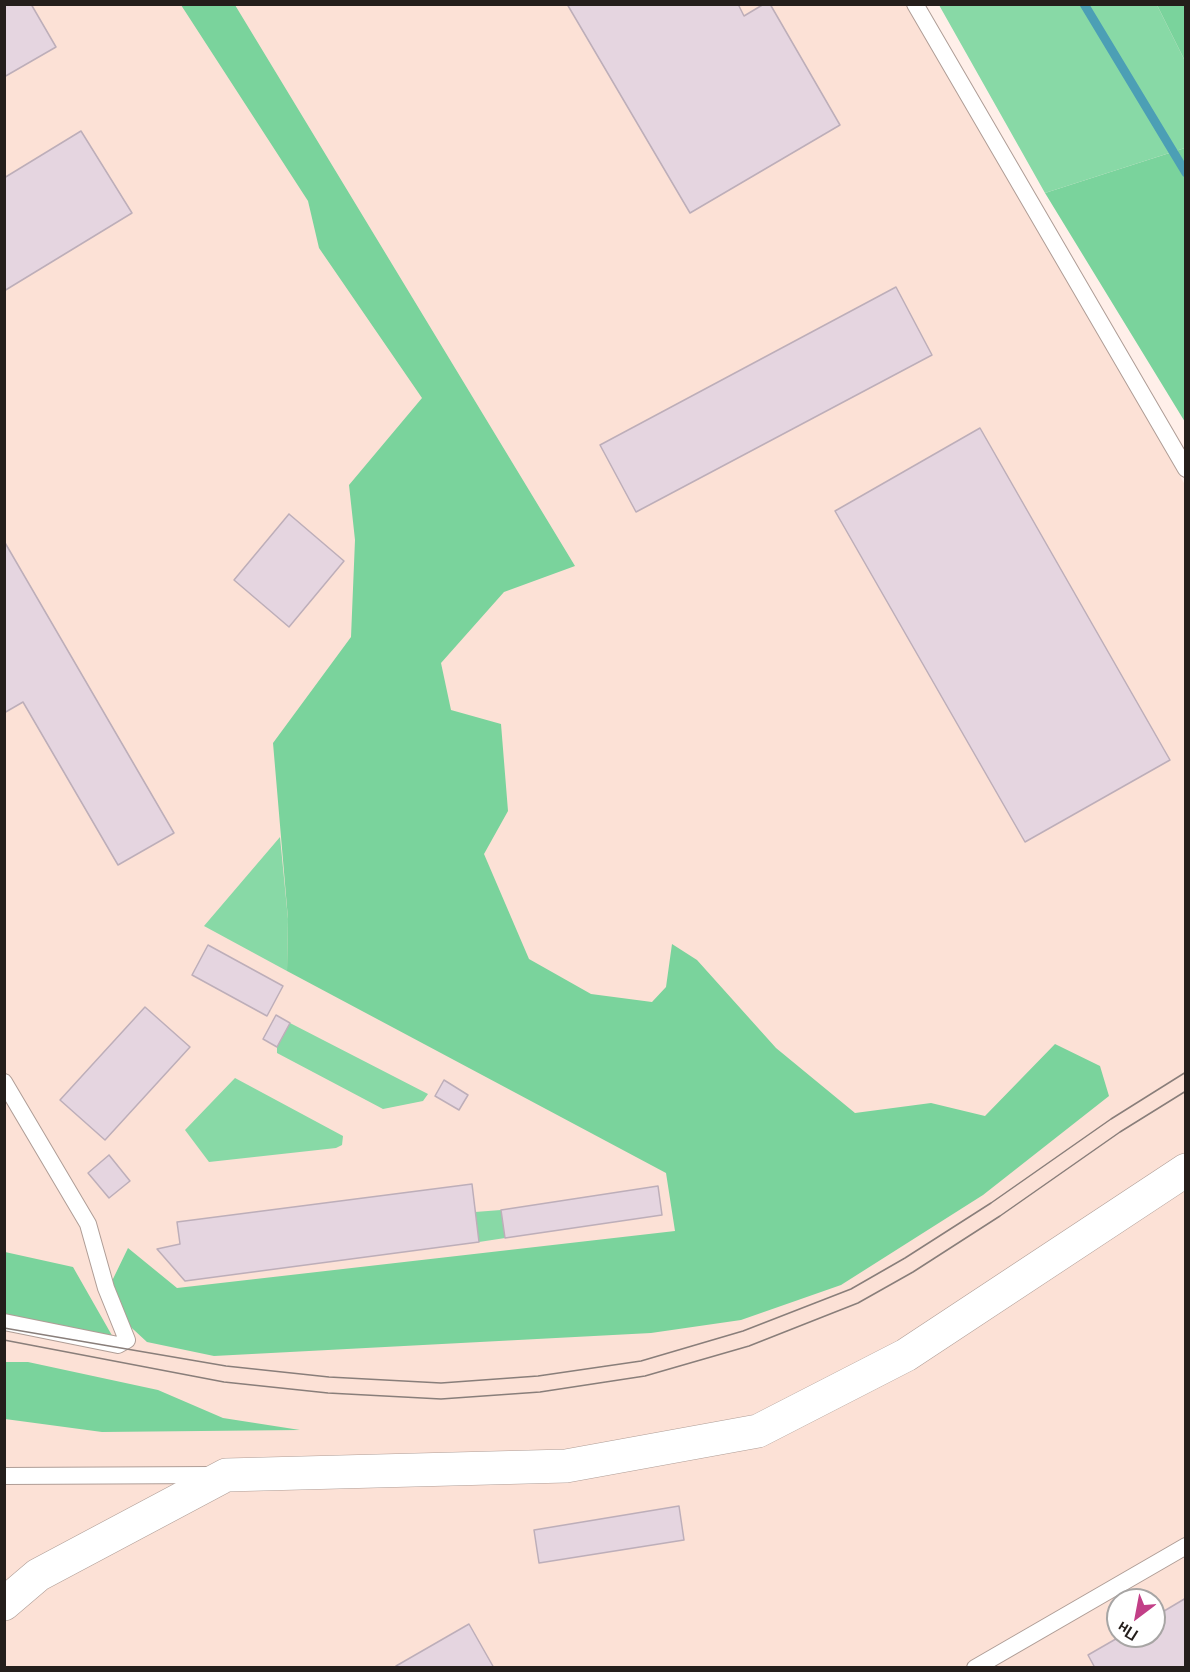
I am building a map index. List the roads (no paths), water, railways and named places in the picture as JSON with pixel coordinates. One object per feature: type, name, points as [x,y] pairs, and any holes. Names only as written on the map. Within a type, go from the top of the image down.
[{"type":"street","points":[[4,1604],[38,1575],[226,1475],[566,1466],[758,1431],[906,1355],[1185,1170]]},
{"type":"lane","points":[[915,4],[1185,469]]},
{"type":"lane","points":[[4,1082],[88,1224],[106,1288],[127,1340],[118,1345],[4,1322]]},
{"type":"lane","points":[[4,1476],[226,1475]]},
{"type":"lane","points":[[975,1668],[1185,1546]]},
{"type":"waterway","points":[[1084,4],[1186,173]]},
{"type":"tram line","points":[[4,1328],[226,1366],[329,1377],[441,1383],[538,1376],[641,1361],[743,1331],[851,1289],[905,1258],[991,1203],[1111,1119],[1186,1072]]},
{"type":"tram line","points":[[4,1340],[224,1382],[328,1393],[441,1399],[540,1392],[645,1376],[749,1346],[858,1303],[913,1272],[1000,1216],[1120,1132],[1186,1091]]}]
